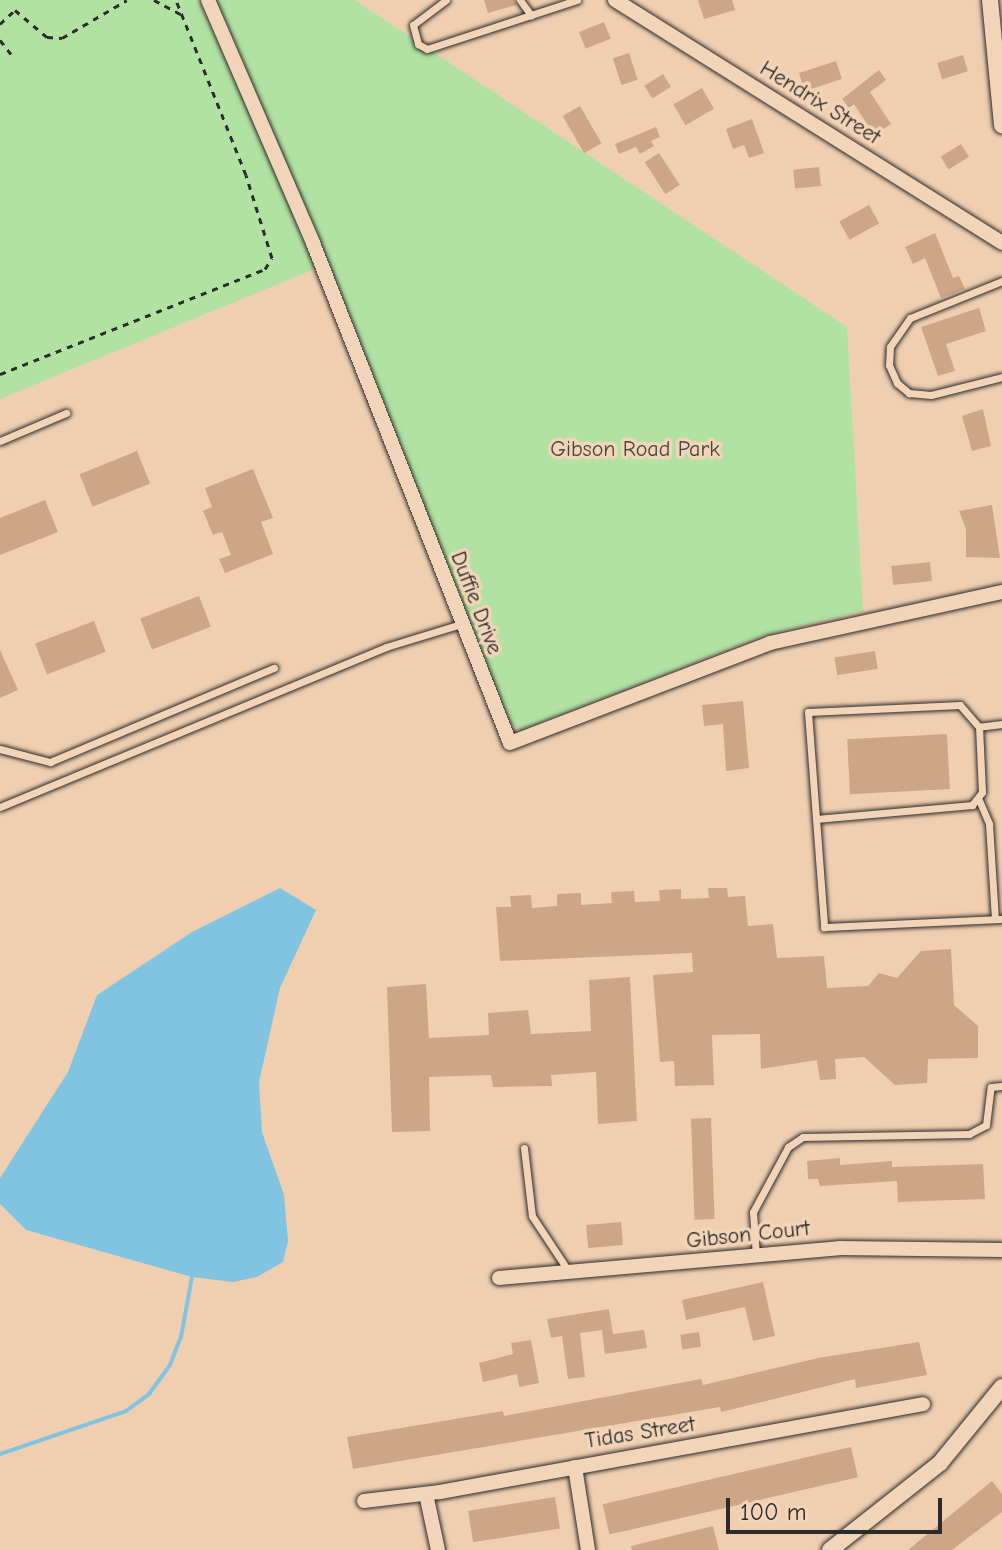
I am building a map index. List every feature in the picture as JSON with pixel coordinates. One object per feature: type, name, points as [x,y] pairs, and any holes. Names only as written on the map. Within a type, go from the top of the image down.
[{"type":"street","name":"Duffie Drive","points":[[208,0],[313,243],[510,743],[770,643],[1002,592]]},
{"type":"street","name":"Hendrix Street","points":[[615,0],[1002,243]]},
{"type":"street","points":[[990,0],[1002,125]]},
{"type":"street","name":"Gibson Court","points":[[499,1278],[903,1245],[1002,1250]]},
{"type":"street","points":[[830,1550],[940,1463],[1002,1387]]},
{"type":"street","name":"Tidas Street","points":[[364,1501],[426,1494],[923,1404]]},
{"type":"street","points":[[575,1467],[588,1550]]},
{"type":"street","points":[[426,1494],[438,1550]]},
{"type":"lane","points":[[446,0],[413,25],[418,44],[427,49],[577,0]]},
{"type":"lane","points":[[520,0],[531,15]]},
{"type":"lane","points":[[1002,281],[910,318],[890,347],[889,365],[897,383],[920,394],[1002,377]]},
{"type":"lane","points":[[0,441],[66,413]]},
{"type":"lane","points":[[0,807],[399,642],[461,624]]},
{"type":"lane","points":[[0,749],[50,762],[274,668]]},
{"type":"lane","points":[[960,705],[979,727],[979,800],[989,824],[998,919],[824,927],[808,712],[960,705]]},
{"type":"lane","points":[[979,727],[1002,724]]},
{"type":"lane","points":[[816,819],[964,808],[979,800]]},
{"type":"lane","points":[[756,1256],[753,1212],[788,1147],[803,1137],[969,1134],[986,1125],[991,1087],[1002,1086]]},
{"type":"lane","points":[[524,1148],[532,1216],[571,1274]]},
{"type":"path","points":[[0,24],[15,10],[47,37],[62,38],[127,0]]},
{"type":"path","points":[[0,374],[265,269],[272,258],[182,15],[154,0]]},
{"type":"path","points":[[176,0],[186,25]]},
{"type":"path","points":[[0,40],[11,54]]},
{"type":"green space","points":[[0,0],[199,0],[322,266],[0,399]]},
{"type":"green space","name":"Gibson Road Park","points":[[216,0],[355,0],[847,327],[863,611],[762,636],[521,730],[507,723],[317,236]]},
{"type":"water","points":[[280,888],[316,910],[280,988],[259,1082],[262,1132],[284,1195],[288,1241],[283,1262],[257,1277],[233,1282],[192,1277],[26,1230],[0,1204],[0,1178],[68,1072],[97,995],[192,932]]},
{"type":"building","points":[[484,0],[514,0],[516,5],[488,13]]},
{"type":"building","points":[[698,0],[732,0],[735,10],[704,19]]},
{"type":"building","points":[[604,22],[611,39],[586,49],[579,32]]},
{"type":"building","points":[[629,53],[638,80],[621,85],[613,58]]},
{"type":"building","points":[[963,55],[968,71],[942,79],[937,63]]},
{"type":"building","points":[[836,61],[842,79],[805,91],[799,73]]},
{"type":"building","points":[[879,70],[886,80],[870,92],[891,124],[874,135],[854,104],[849,108],[842,99]]},
{"type":"building","points":[[663,74],[671,87],[652,98],[644,86]]},
{"type":"building","points":[[702,88],[714,109],[685,125],[673,104]]},
{"type":"building","points":[[580,106],[602,143],[584,153],[563,116]]},
{"type":"building","points":[[752,119],[764,153],[749,158],[744,145],[733,149],[726,129]]},
{"type":"building","points":[[656,127],[660,137],[651,141],[654,146],[640,154],[636,147],[619,154],[615,144]]},
{"type":"building","points":[[961,144],[969,157],[949,169],[941,157]]},
{"type":"building","points":[[659,153],[680,185],[665,194],[645,162]]},
{"type":"building","points":[[819,167],[821,186],[795,189],[793,170]]},
{"type":"building","points":[[869,205],[879,223],[849,240],[839,221]]},
{"type":"building","points":[[935,233],[953,278],[959,276],[965,289],[941,298],[925,258],[913,264],[905,247]]},
{"type":"building","points":[[979,308],[986,331],[946,344],[955,371],[938,376],[921,327]]},
{"type":"building","points":[[983,409],[991,446],[972,451],[962,416]]},
{"type":"building","points":[[137,451],[150,483],[93,507],[80,474]]},
{"type":"building","points":[[253,469],[273,518],[261,522],[273,554],[225,573],[219,559],[231,555],[222,532],[213,535],[203,511],[212,507],[205,488]]},
{"type":"building","points":[[45,500],[58,532],[0,555],[0,518]]},
{"type":"building","points":[[992,505],[1000,558],[966,557],[966,529],[959,511]]},
{"type":"building","points":[[930,562],[932,581],[893,585],[891,566]]},
{"type":"building","points":[[199,596],[211,627],[152,649],[140,619]]},
{"type":"building","points":[[94,621],[106,652],[47,674],[35,644]]},
{"type":"building","points":[[0,650],[18,690],[0,698]]},
{"type":"building","points":[[875,651],[878,669],[837,675],[835,657]]},
{"type":"building","points":[[743,701],[749,768],[726,771],[723,724],[704,726],[702,705]]},
{"type":"building","points":[[947,734],[950,789],[850,794],[847,739]]},
{"type":"building","points":[[708,888],[727,888],[728,897],[745,896],[748,926],[773,924],[777,958],[824,956],[827,988],[868,986],[879,973],[897,978],[921,951],[951,949],[954,1005],[978,1026],[978,1058],[928,1059],[927,1083],[895,1085],[864,1057],[835,1059],[836,1079],[820,1080],[817,1060],[761,1069],[760,1034],[712,1035],[714,1085],[675,1086],[674,1061],[660,1062],[653,975],[693,972],[692,953],[500,961],[496,907],[511,907],[510,896],[531,895],[532,908],[557,906],[557,894],[581,893],[581,905],[612,903],[611,892],[634,891],[635,902],[660,901],[659,890],[681,889],[681,899],[709,898]]},
{"type":"building","points":[[630,977],[637,1121],[598,1124],[596,1072],[551,1075],[552,1086],[493,1087],[491,1075],[429,1077],[430,1131],[392,1132],[387,987],[426,984],[429,1038],[489,1035],[488,1013],[528,1010],[531,1034],[591,1031],[589,980]]},
{"type":"building","points":[[711,1118],[715,1219],[695,1220],[691,1119]]},
{"type":"building","points":[[840,1158],[840,1165],[892,1161],[892,1167],[983,1164],[985,1199],[898,1202],[897,1181],[820,1186],[818,1179],[808,1179],[807,1161]]},
{"type":"building","points":[[621,1222],[623,1245],[588,1248],[586,1225]]},
{"type":"building","points":[[763,1282],[775,1336],[753,1341],[745,1307],[686,1320],[682,1300]]},
{"type":"building","points":[[609,1309],[613,1334],[644,1330],[647,1348],[605,1354],[602,1330],[580,1333],[585,1377],[568,1379],[562,1336],[551,1338],[547,1319]]},
{"type":"building","points":[[699,1332],[701,1347],[682,1349],[680,1335]]},
{"type":"building","points":[[531,1340],[539,1383],[519,1387],[517,1374],[483,1382],[479,1363],[513,1354],[511,1343]]},
{"type":"building","points":[[919,1342],[927,1375],[856,1388],[855,1379],[721,1412],[720,1407],[353,1469],[347,1437],[503,1411],[504,1416],[701,1379],[703,1385],[818,1358]]},
{"type":"building","points":[[851,1447],[858,1477],[610,1535],[603,1504]]},
{"type":"building","points":[[992,1481],[1002,1494],[1002,1512],[952,1550],[908,1550]]},
{"type":"building","points":[[555,1497],[560,1529],[473,1542],[468,1511]]},
{"type":"building","points":[[713,1526],[719,1550],[632,1550],[631,1546]]},
{"type":"waterway","points":[[0,1454],[126,1411],[149,1394],[170,1365],[181,1337],[192,1277]]}]
